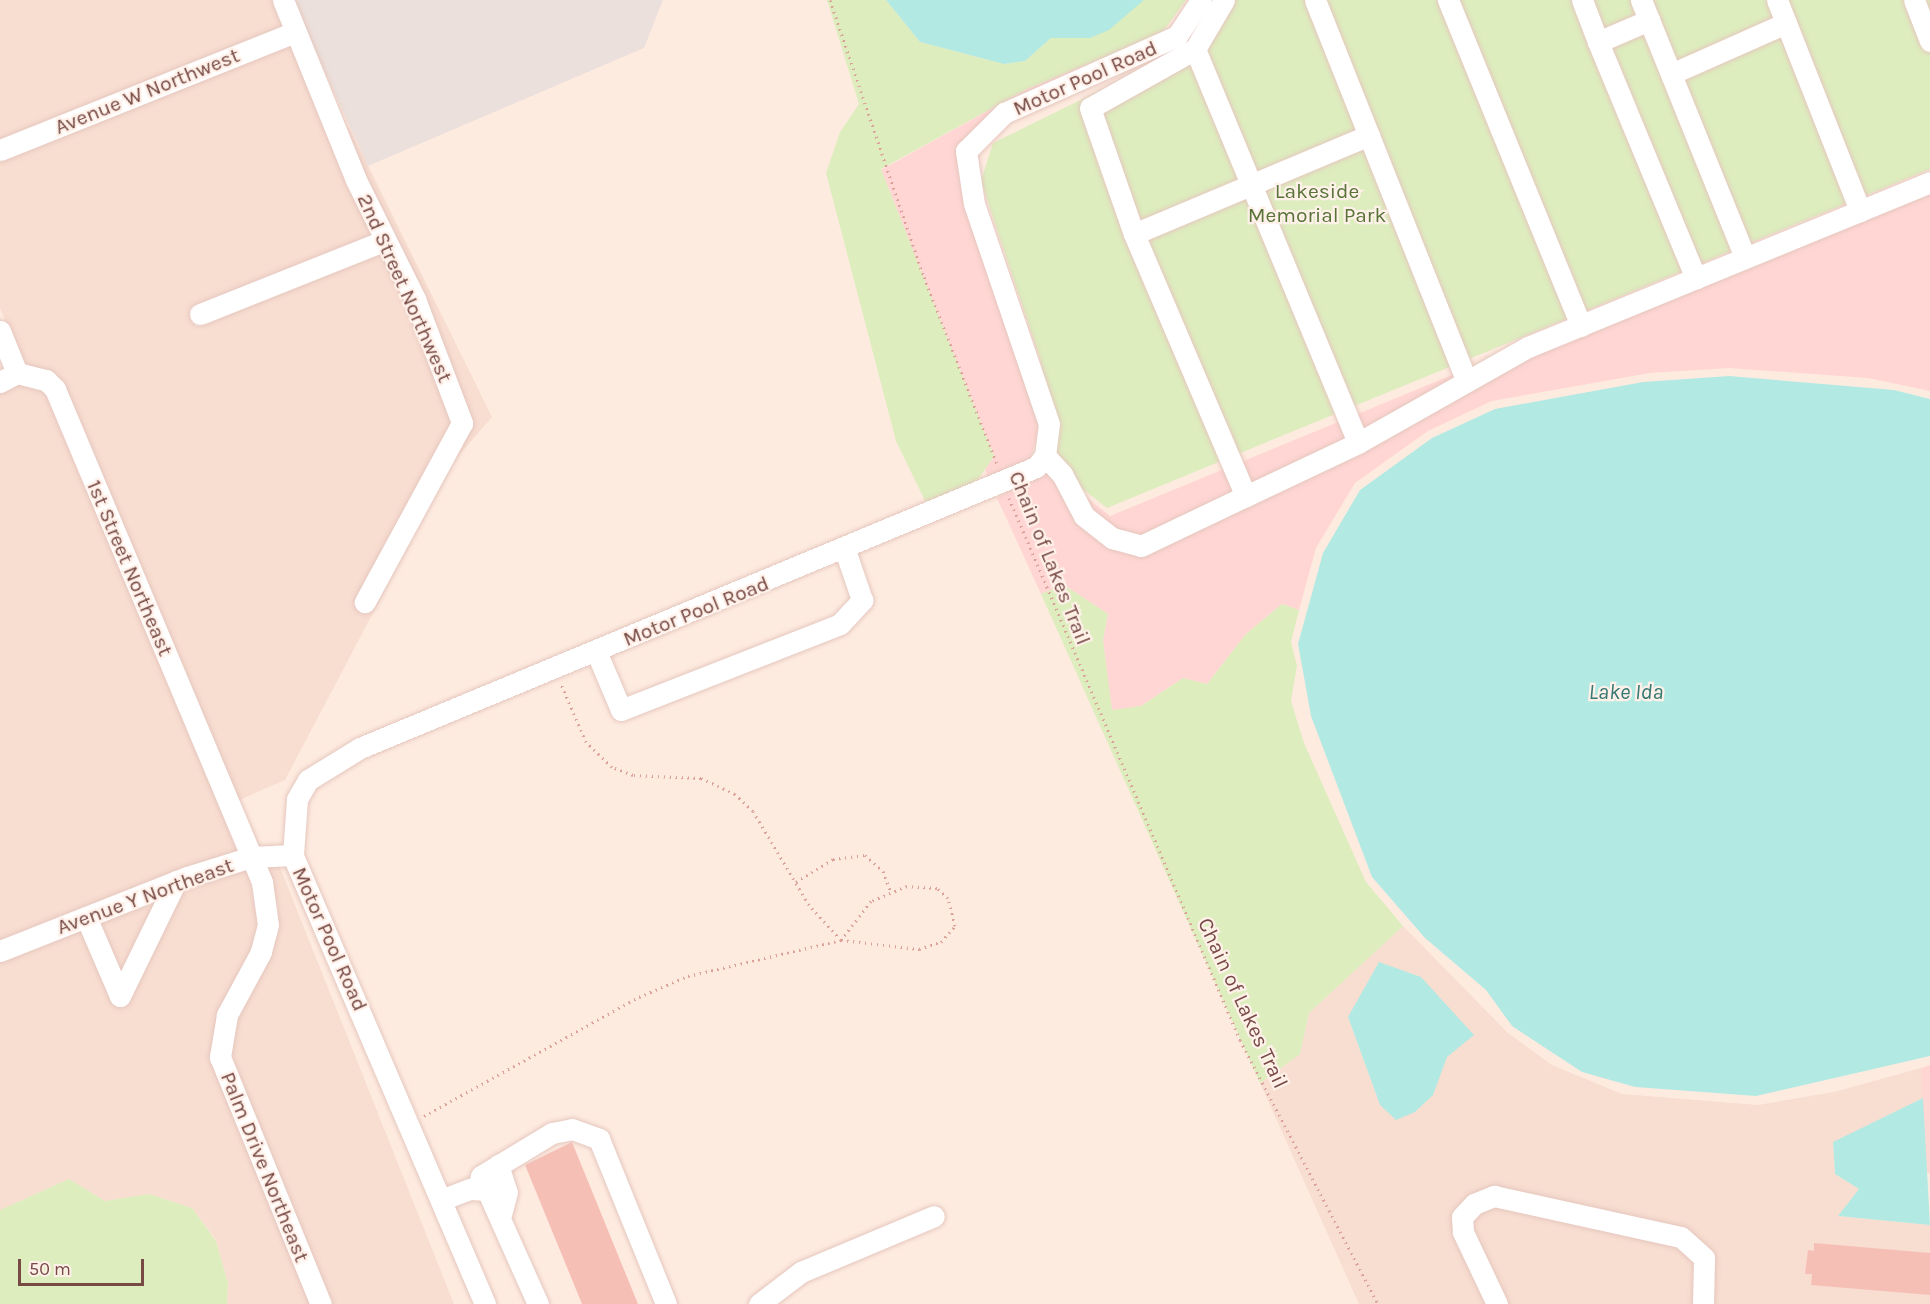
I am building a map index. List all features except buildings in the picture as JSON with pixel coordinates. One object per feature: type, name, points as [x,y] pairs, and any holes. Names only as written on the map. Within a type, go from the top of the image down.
[{"type":"street","name":"2nd Street Northwest","points":[[283,0],[383,241],[415,299],[462,423],[365,602]]},
{"type":"street","name":"Motor Pool Road","points":[[484,1304],[293,855],[297,799],[326,766],[555,668],[1005,484],[1045,456],[1049,424],[974,204],[966,151],[1004,113],[1177,36],[1201,0]]},
{"type":"street","points":[[1224,0],[1196,49],[1090,108],[1134,234],[1246,496]]},
{"type":"street","points":[[1316,0],[1466,379]]},
{"type":"street","points":[[1448,0],[1581,326]]},
{"type":"street","points":[[1582,0],[1696,279]]},
{"type":"street","points":[[1641,0],[1745,258]]},
{"type":"street","points":[[1778,0],[1860,211]]},
{"type":"street","points":[[1914,0],[1930,41]]},
{"type":"street","points":[[1598,42],[1649,20]]},
{"type":"street","points":[[1671,74],[1786,23]]},
{"type":"street","name":"Avenue W Northwest","points":[[0,150],[295,32]]},
{"type":"street","points":[[1196,49],[1358,442]]},
{"type":"street","points":[[1134,234],[1370,135]]},
{"type":"street","points":[[1045,456],[1062,474],[1084,516],[1112,538],[1141,546],[1358,442],[1466,379],[1581,326],[1930,182]]},
{"type":"street","points":[[200,314],[383,241]]},
{"type":"street","name":"1st Street Northeast","points":[[0,331],[8,377],[46,380],[55,389],[238,828]]},
{"type":"street","points":[[596,651],[621,710],[840,624],[862,600],[845,550]]},
{"type":"street","name":"Palm Drive Northeast","points":[[238,828],[269,908],[268,925],[261,952],[227,1015],[220,1057],[321,1304]]},
{"type":"street","name":"Avenue Y Northeast","points":[[0,951],[176,881],[251,857],[293,855]]},
{"type":"street","points":[[86,917],[120,996],[176,881]]},
{"type":"street","points":[[478,1188],[482,1176],[552,1133],[572,1129],[599,1139],[666,1304]]},
{"type":"street","points":[[498,1166],[507,1192],[501,1214]]},
{"type":"street","points":[[441,1200],[478,1188],[487,1190],[501,1214],[538,1304]]},
{"type":"street","points":[[1497,1304],[1463,1232],[1462,1217],[1474,1204],[1494,1196],[1681,1237],[1704,1258],[1703,1304]]},
{"type":"street","points":[[759,1304],[801,1272],[934,1216]]},
{"type":"path","name":"Chain of Lakes Trail","points":[[830,0],[924,277],[1051,604],[1240,1040],[1378,1304]]},
{"type":"path","points":[[555,668],[577,724],[598,757],[633,775],[720,784],[753,811],[795,882],[841,940]]},
{"type":"path","points":[[795,882],[833,859],[865,855],[883,871],[891,893]]},
{"type":"path","points":[[409,1125],[678,980],[733,962],[841,940],[919,949],[941,942],[955,926],[948,898],[937,888],[907,886],[871,901],[841,940]]},
{"type":"shaded area","points":[[0,0],[274,0],[283,26],[0,139]]},
{"type":"shaded area","points":[[292,0],[663,0],[644,48],[368,166]]},
{"type":"shaded area","points":[[1161,34],[1000,104],[957,148],[965,206],[1041,425],[1030,459],[989,480],[985,469],[994,456],[881,170],[1027,89]]},
{"type":"shaded area","points":[[291,45],[371,235],[189,309],[196,327],[380,253],[407,303],[452,421],[353,604],[368,615],[470,421],[443,344],[345,129],[349,127],[492,417],[452,463],[285,780],[237,801],[63,386],[23,364],[0,308],[0,161]]},
{"type":"shaded area","points":[[1930,178],[1930,391],[1868,378],[1729,368],[1650,373],[1492,401],[1428,431],[1355,483],[1316,548],[1299,610],[1282,604],[1246,634],[1207,684],[1183,678],[1141,706],[1111,711],[1103,640],[1108,614],[1064,585],[1041,594],[997,498],[1048,467],[1110,516]]},
{"type":"shaded area","points":[[19,383],[48,394],[239,851],[0,940],[0,393]]},
{"type":"shaded area","points":[[279,865],[454,1304],[330,1304],[229,1056],[235,1019],[277,928],[278,905],[265,866]]},
{"type":"shaded area","points":[[247,869],[259,922],[252,948],[218,1011],[212,1059],[312,1304],[227,1304],[228,1283],[216,1240],[192,1208],[149,1194],[105,1201],[69,1179],[0,1210],[0,961]]},
{"type":"shaded area","points":[[1403,926],[1508,1033],[1552,1065],[1622,1094],[1758,1105],[1834,1092],[1921,1068],[1923,1098],[1833,1143],[1835,1174],[1859,1189],[1838,1216],[1930,1225],[1930,1304],[1712,1304],[1709,1251],[1491,1186],[1469,1195],[1455,1211],[1488,1304],[1359,1304],[1260,1083],[1300,1054],[1309,1013]],"holes":[[[1348,1017],[1473,1035],[1380,1105]]]},
{"type":"shaded area","points":[[1930,1065],[1930,1173],[1924,1172],[1921,1068]]},
{"type":"shaded area","points":[[1495,1206],[1677,1246],[1695,1262],[1694,1304],[1507,1304],[1472,1230],[1479,1212]]},
{"type":"green space","points":[[827,0],[886,0],[920,42],[1004,64],[1025,61],[1051,38],[1144,0],[1186,0],[1161,34],[1027,89],[881,169],[994,456],[973,487],[927,505],[896,441],[826,173],[840,132],[859,104]]},
{"type":"green space","name":"Lakeside Memorial Park","points":[[1215,0],[1930,0],[1930,169],[1107,508],[1056,468],[1041,362],[981,181],[993,143],[1194,44]]},
{"type":"green space","points":[[1064,585],[1108,614],[1103,640],[1112,710],[1141,706],[1183,678],[1207,684],[1246,634],[1282,604],[1299,610],[1291,642],[1297,666],[1291,701],[1304,743],[1366,882],[1403,926],[1309,1013],[1300,1054],[1260,1083],[1041,594]]},
{"type":"green space","points":[[69,1179],[105,1201],[149,1194],[192,1208],[216,1241],[228,1283],[227,1304],[0,1304],[0,1210]]},
{"type":"water","points":[[886,0],[1144,0],[1109,30],[1090,38],[1051,38],[1025,61],[1004,64],[920,42]]},
{"type":"water","name":"Lake Ida","points":[[1729,376],[1894,390],[1930,399],[1930,1056],[1756,1096],[1635,1087],[1582,1072],[1512,1026],[1486,990],[1425,938],[1372,877],[1311,716],[1298,644],[1323,553],[1360,490],[1432,438],[1495,409],[1643,382]]},
{"type":"water","points":[[1379,962],[1421,977],[1474,1035],[1447,1057],[1433,1095],[1415,1112],[1396,1120],[1380,1105],[1348,1017]]},
{"type":"water","points":[[1923,1098],[1930,1225],[1838,1216],[1859,1189],[1835,1174],[1833,1142]]}]
